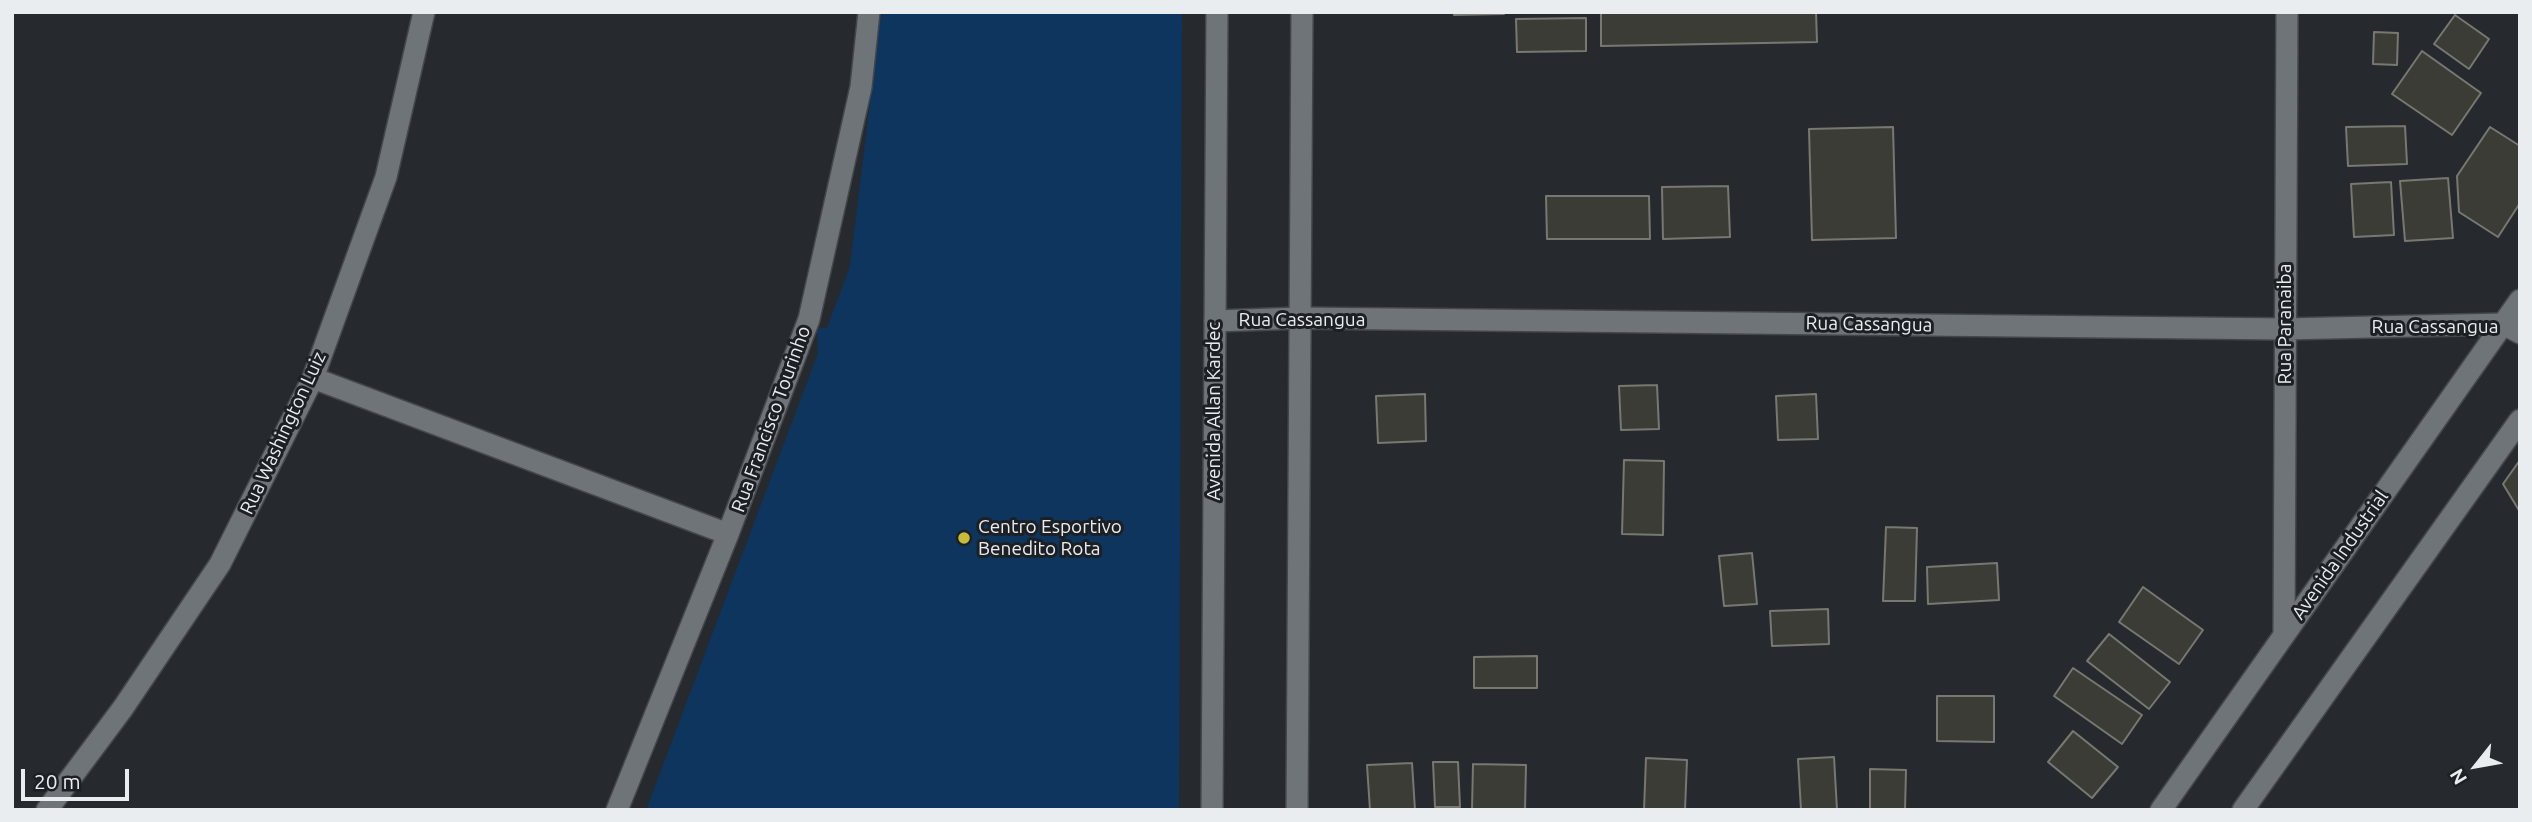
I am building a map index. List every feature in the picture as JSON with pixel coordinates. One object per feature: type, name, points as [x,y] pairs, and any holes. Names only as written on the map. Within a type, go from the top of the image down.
[{"type":"street","name":"Rua Washington Luiz","points":[[47,810],[123,708],[220,564],[313,378],[386,177],[425,12]]},
{"type":"street","name":"Rua Francisco Tourinho","points":[[617,810],[659,711],[809,319],[861,87],[869,12]]},
{"type":"street","name":"Avenida Allan Kardec","points":[[1212,810],[1217,12]]},
{"type":"street","points":[[1297,810],[1302,12]]},
{"type":"street","name":"Rua Paranaiba","points":[[2284,635],[2287,12]]},
{"type":"street","name":"Avenida Industrial","points":[[2161,810],[2284,635],[2512,329],[2520,300]]},
{"type":"street","name":"Rua Cassangua","points":[[1215,321],[1300,318],[2512,329]]},
{"type":"street","points":[[313,378],[728,534]]},
{"type":"street","points":[[2243,810],[2520,420]]},
{"type":"shaded area","name":"Centro Esportivo Benedito Rota","points":[[881,12],[1182,12],[1179,810],[646,810],[818,353],[817,328],[827,328],[850,266]]},
{"type":"building","points":[[1454,12],[1504,12],[1504,14],[1454,15]]},
{"type":"building","points":[[1601,12],[1816,12],[1817,42],[1601,46]]},
{"type":"building","points":[[2455,15],[2489,39],[2469,69],[2434,44]]},
{"type":"building","points":[[1586,18],[1586,51],[1517,52],[1516,19]]},
{"type":"building","points":[[2374,32],[2398,33],[2397,65],[2373,64]]},
{"type":"building","points":[[2422,51],[2481,93],[2452,135],[2392,94]]},
{"type":"building","points":[[2405,126],[2407,164],[2348,166],[2346,127]]},
{"type":"building","points":[[1893,127],[1896,238],[1812,240],[1809,129]]},
{"type":"building","points":[[2490,127],[2520,146],[2520,203],[2498,237],[2459,212],[2457,176]]},
{"type":"building","points":[[2448,178],[2453,238],[2405,241],[2400,181]]},
{"type":"building","points":[[2391,182],[2394,235],[2354,237],[2351,184]]},
{"type":"building","points":[[1728,186],[1730,237],[1663,239],[1662,187]]},
{"type":"building","points":[[1546,196],[1649,196],[1650,239],[1547,239]]},
{"type":"building","points":[[1657,385],[1659,429],[1621,430],[1619,386]]},
{"type":"building","points":[[1425,394],[1426,441],[1378,443],[1376,396]]},
{"type":"building","points":[[1816,394],[1818,439],[1778,440],[1776,396]]},
{"type":"building","points":[[1624,460],[1664,461],[1663,535],[1622,534]]},
{"type":"building","points":[[2520,460],[2520,512],[2503,484]]},
{"type":"building","points":[[1886,527],[1917,528],[1915,601],[1883,601]]},
{"type":"building","points":[[1752,553],[1757,604],[1724,606],[1719,556]]},
{"type":"building","points":[[1997,563],[1999,600],[1928,604],[1927,567]]},
{"type":"building","points":[[2143,587],[2203,630],[2179,664],[2119,622]]},
{"type":"building","points":[[1828,609],[1829,644],[1772,646],[1770,611]]},
{"type":"building","points":[[2109,634],[2170,682],[2149,709],[2087,661]]},
{"type":"building","points":[[1537,656],[1537,688],[1474,688],[1474,657]]},
{"type":"building","points":[[2073,668],[2142,715],[2122,744],[2054,696]]},
{"type":"building","points":[[1937,696],[1994,696],[1994,742],[1937,741]]},
{"type":"building","points":[[2073,731],[2118,767],[2092,798],[2048,762]]},
{"type":"building","points":[[1834,757],[1837,810],[1801,810],[1798,759]]},
{"type":"building","points":[[1646,758],[1687,760],[1685,810],[1644,810]]},
{"type":"building","points":[[1433,762],[1458,762],[1460,807],[1435,807]]},
{"type":"building","points":[[1412,763],[1415,810],[1370,810],[1367,765]]},
{"type":"building","points":[[1473,764],[1526,765],[1525,810],[1472,810]]},
{"type":"building","points":[[1870,769],[1906,770],[1905,810],[1870,810]]},
{"type":"place","name":"Centro Esportivo Benedito Rota","points":[[964,538]]}]
